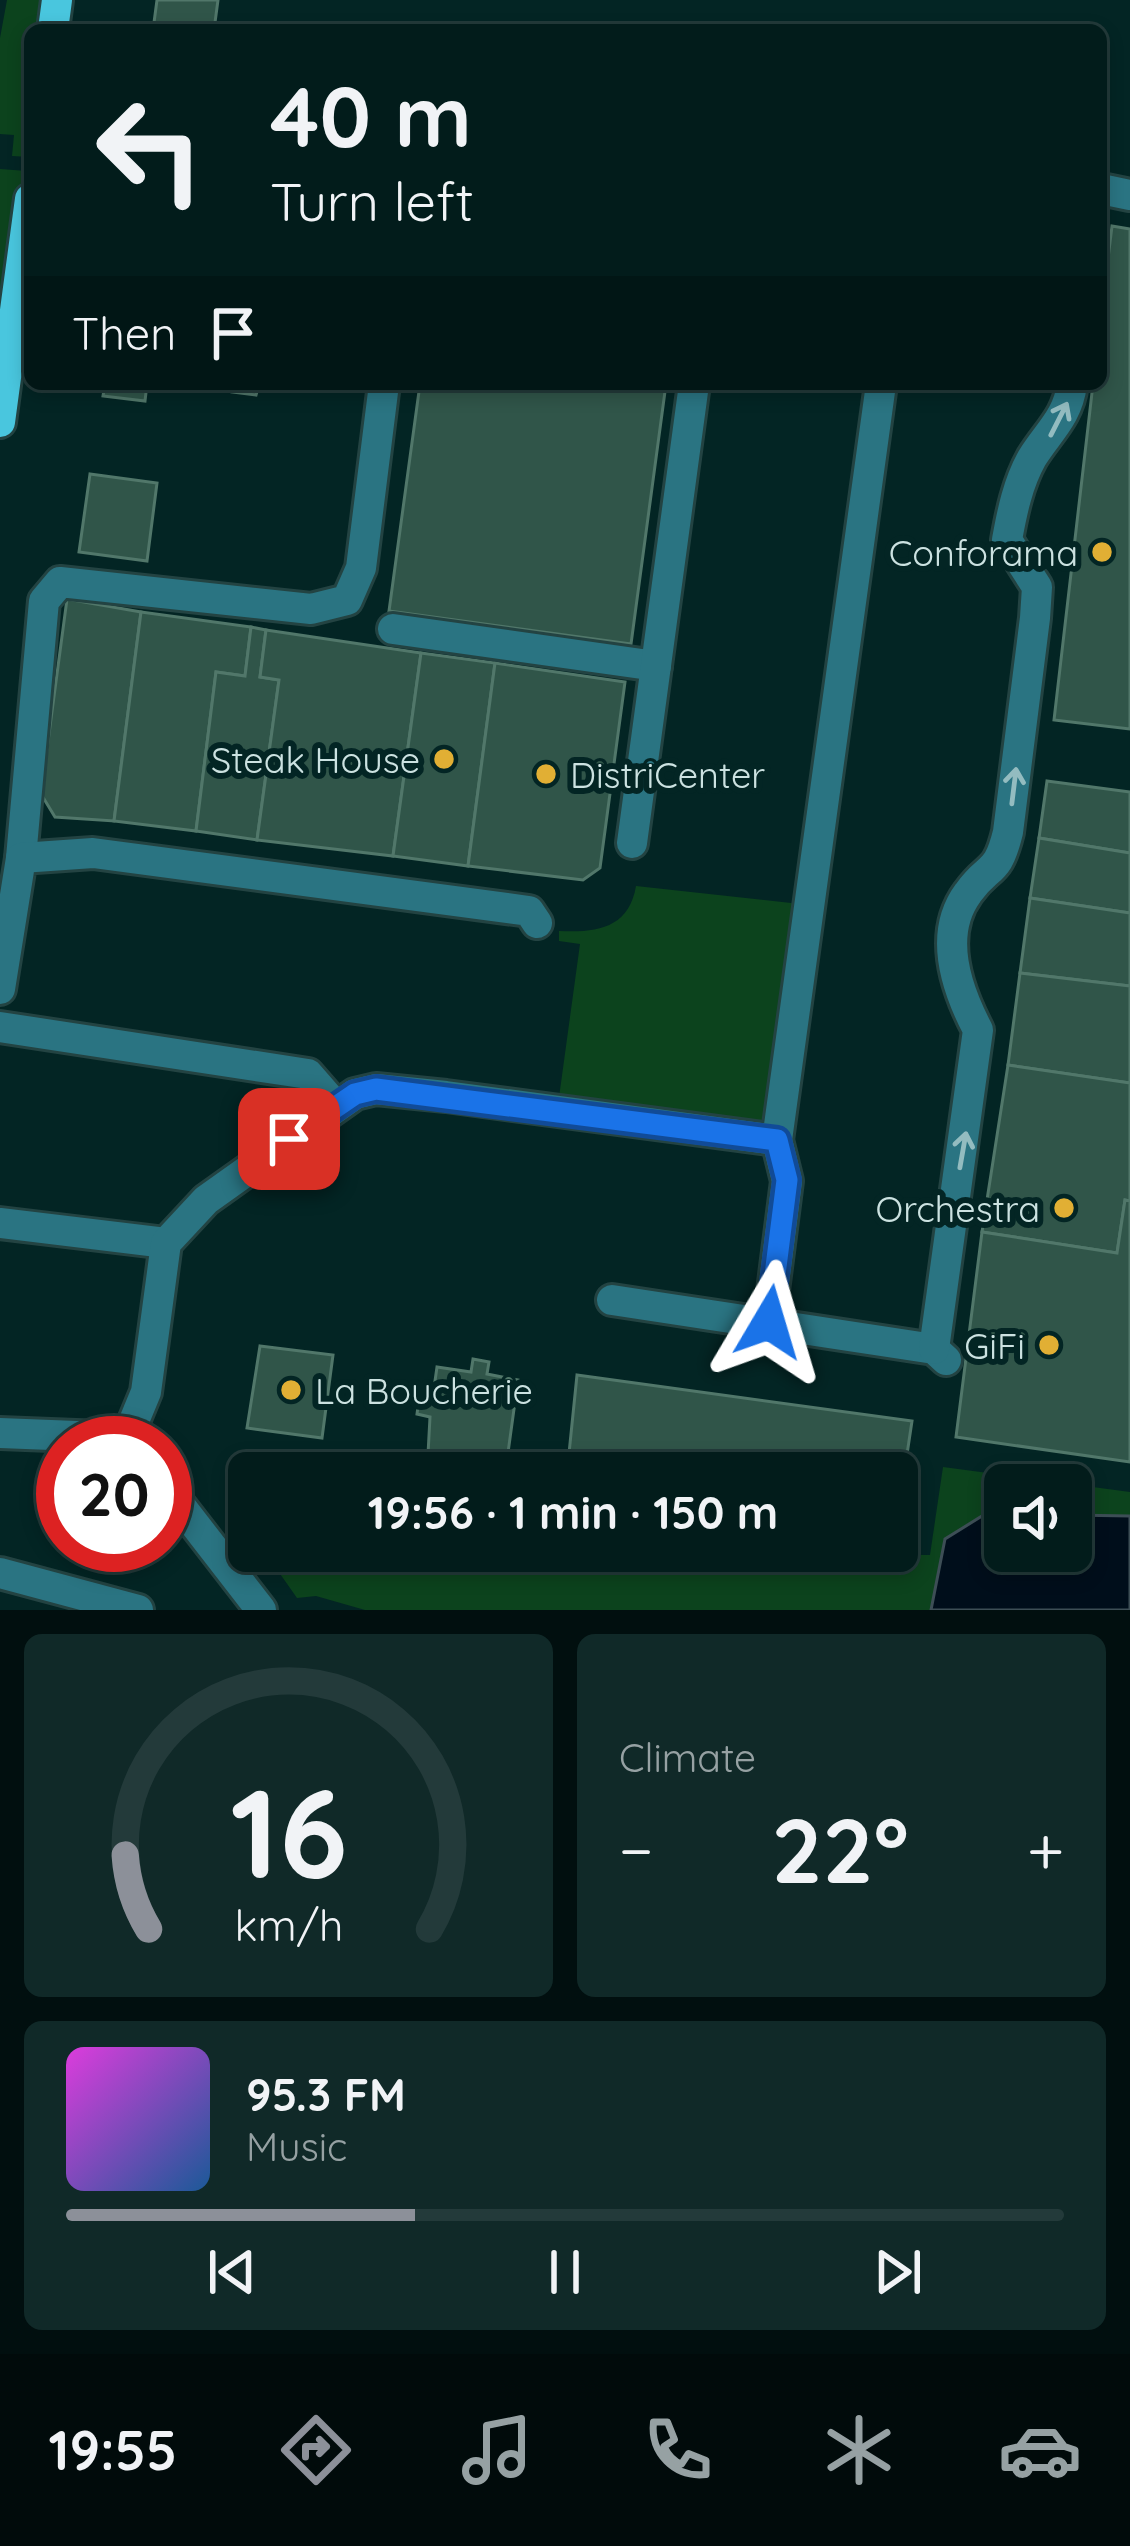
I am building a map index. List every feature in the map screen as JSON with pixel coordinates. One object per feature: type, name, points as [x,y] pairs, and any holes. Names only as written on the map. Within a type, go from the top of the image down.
[{"type":"main road","points":[[0,422],[24,244]]},
{"type":"street","points":[[0,989],[21,858],[44,601],[51,587],[60,581],[311,609],[347,600],[361,568],[383,390]]},
{"type":"street","points":[[632,843],[693,390]]},
{"type":"street","points":[[769,1322],[787,1180],[777,1140],[880,390]]},
{"type":"street","points":[[612,1300],[769,1322],[941,1355],[978,1030],[957,990],[954,941],[969,890],[1000,865],[1035,618],[1037,587],[1007,540],[1033,457],[1059,426],[1070,390]]},
{"type":"street","points":[[393,629],[656,666]]},
{"type":"street","points":[[21,858],[93,853],[529,910],[537,923]]},
{"type":"street","points":[[0,1027],[308,1074],[335,1106]]},
{"type":"street","points":[[138,1416],[146,1392],[166,1243],[206,1200],[335,1106],[376,1089],[777,1140]]},
{"type":"street","points":[[0,1223],[166,1243]]},
{"type":"street","points":[[0,1433],[36,1435]]},
{"type":"street","points":[[192,1521],[261,1610]]},
{"type":"street","points":[[0,1573],[138,1610]]},
{"type":"green space","points":[[7,0],[49,0],[47,24],[24,24],[24,157],[12,156],[14,135],[0,134],[0,38]]},
{"type":"green space","points":[[0,169],[24,171],[24,193],[0,372]]},
{"type":"green space","points":[[636,886],[809,905],[777,1140],[557,1112],[580,944],[559,941],[559,931],[609,925],[626,911]]},
{"type":"green space","points":[[943,1467],[984,1472],[984,1572],[1092,1572],[1092,1487],[1130,1492],[1130,1610],[365,1610],[316,1596],[297,1598],[279,1572],[918,1572],[918,1555],[930,1555]]},
{"type":"water","points":[[1092,1515],[1130,1516],[1130,1610],[931,1610],[945,1539],[982,1516],[984,1572],[1092,1572]]},
{"type":"building","points":[[157,0],[218,0],[215,24],[154,24]]},
{"type":"building","name":"Conforama","points":[[1112,226],[1130,229],[1130,729],[1054,720],[1092,390],[1107,390],[1107,267]]},
{"type":"building","points":[[104,390],[146,390],[145,401],[103,396]]},
{"type":"building","points":[[419,390],[665,390],[631,644],[389,611]]},
{"type":"building","points":[[90,474],[157,483],[147,561],[79,552]]},
{"type":"building","points":[[67,599],[141,612],[114,821],[55,817],[41,794]]},
{"type":"building","points":[[141,612],[251,627],[245,676],[216,672],[196,831],[114,821]]},
{"type":"building","points":[[251,627],[266,630],[260,677],[279,680],[257,840],[196,831],[216,672],[245,676]]},
{"type":"building","points":[[266,630],[421,653],[393,856],[257,840],[279,680],[260,677]]},
{"type":"building","name":"Steak House","points":[[421,653],[495,663],[468,866],[393,856]]},
{"type":"building","name":"DistriCenter","points":[[495,663],[625,682],[600,868],[583,880],[468,866]]},
{"type":"building","points":[[1047,781],[1130,792],[1130,853],[1039,838]]},
{"type":"building","points":[[1039,838],[1130,853],[1130,913],[1030,898]]},
{"type":"building","points":[[1030,898],[1130,913],[1130,986],[1020,973]]},
{"type":"building","points":[[1020,973],[1130,986],[1130,1083],[1008,1065]]},
{"type":"building","points":[[1008,1065],[1130,1083],[1130,1201],[1125,1200],[1117,1253],[982,1232]]},
{"type":"building","name":"GiFi","points":[[1125,1200],[1130,1201],[1130,1462],[956,1437],[982,1232],[1117,1253]]},
{"type":"building","name":"La Boucherie","points":[[260,1346],[333,1355],[322,1438],[247,1428]]},
{"type":"building","points":[[473,1359],[489,1362],[487,1374],[518,1380],[508,1452],[428,1452],[430,1417],[417,1414],[419,1399],[432,1402],[437,1367],[471,1372]]},
{"type":"building","points":[[577,1375],[912,1421],[907,1452],[569,1452]]},
{"type":"place","name":"Conforama","points":[[1102,552]]},
{"type":"place","name":"Steak House","points":[[444,759]]},
{"type":"place","name":"DistriCenter","points":[[546,774]]},
{"type":"place","name":"Orchestra","points":[[1064,1208]]},
{"type":"place","name":"GiFi","points":[[1049,1345]]},
{"type":"place","name":"La Boucherie","points":[[291,1390]]},
{"type":"route","points":[[289,1139],[355,1094],[376,1089],[777,1140],[787,1180],[769,1322]]}]
